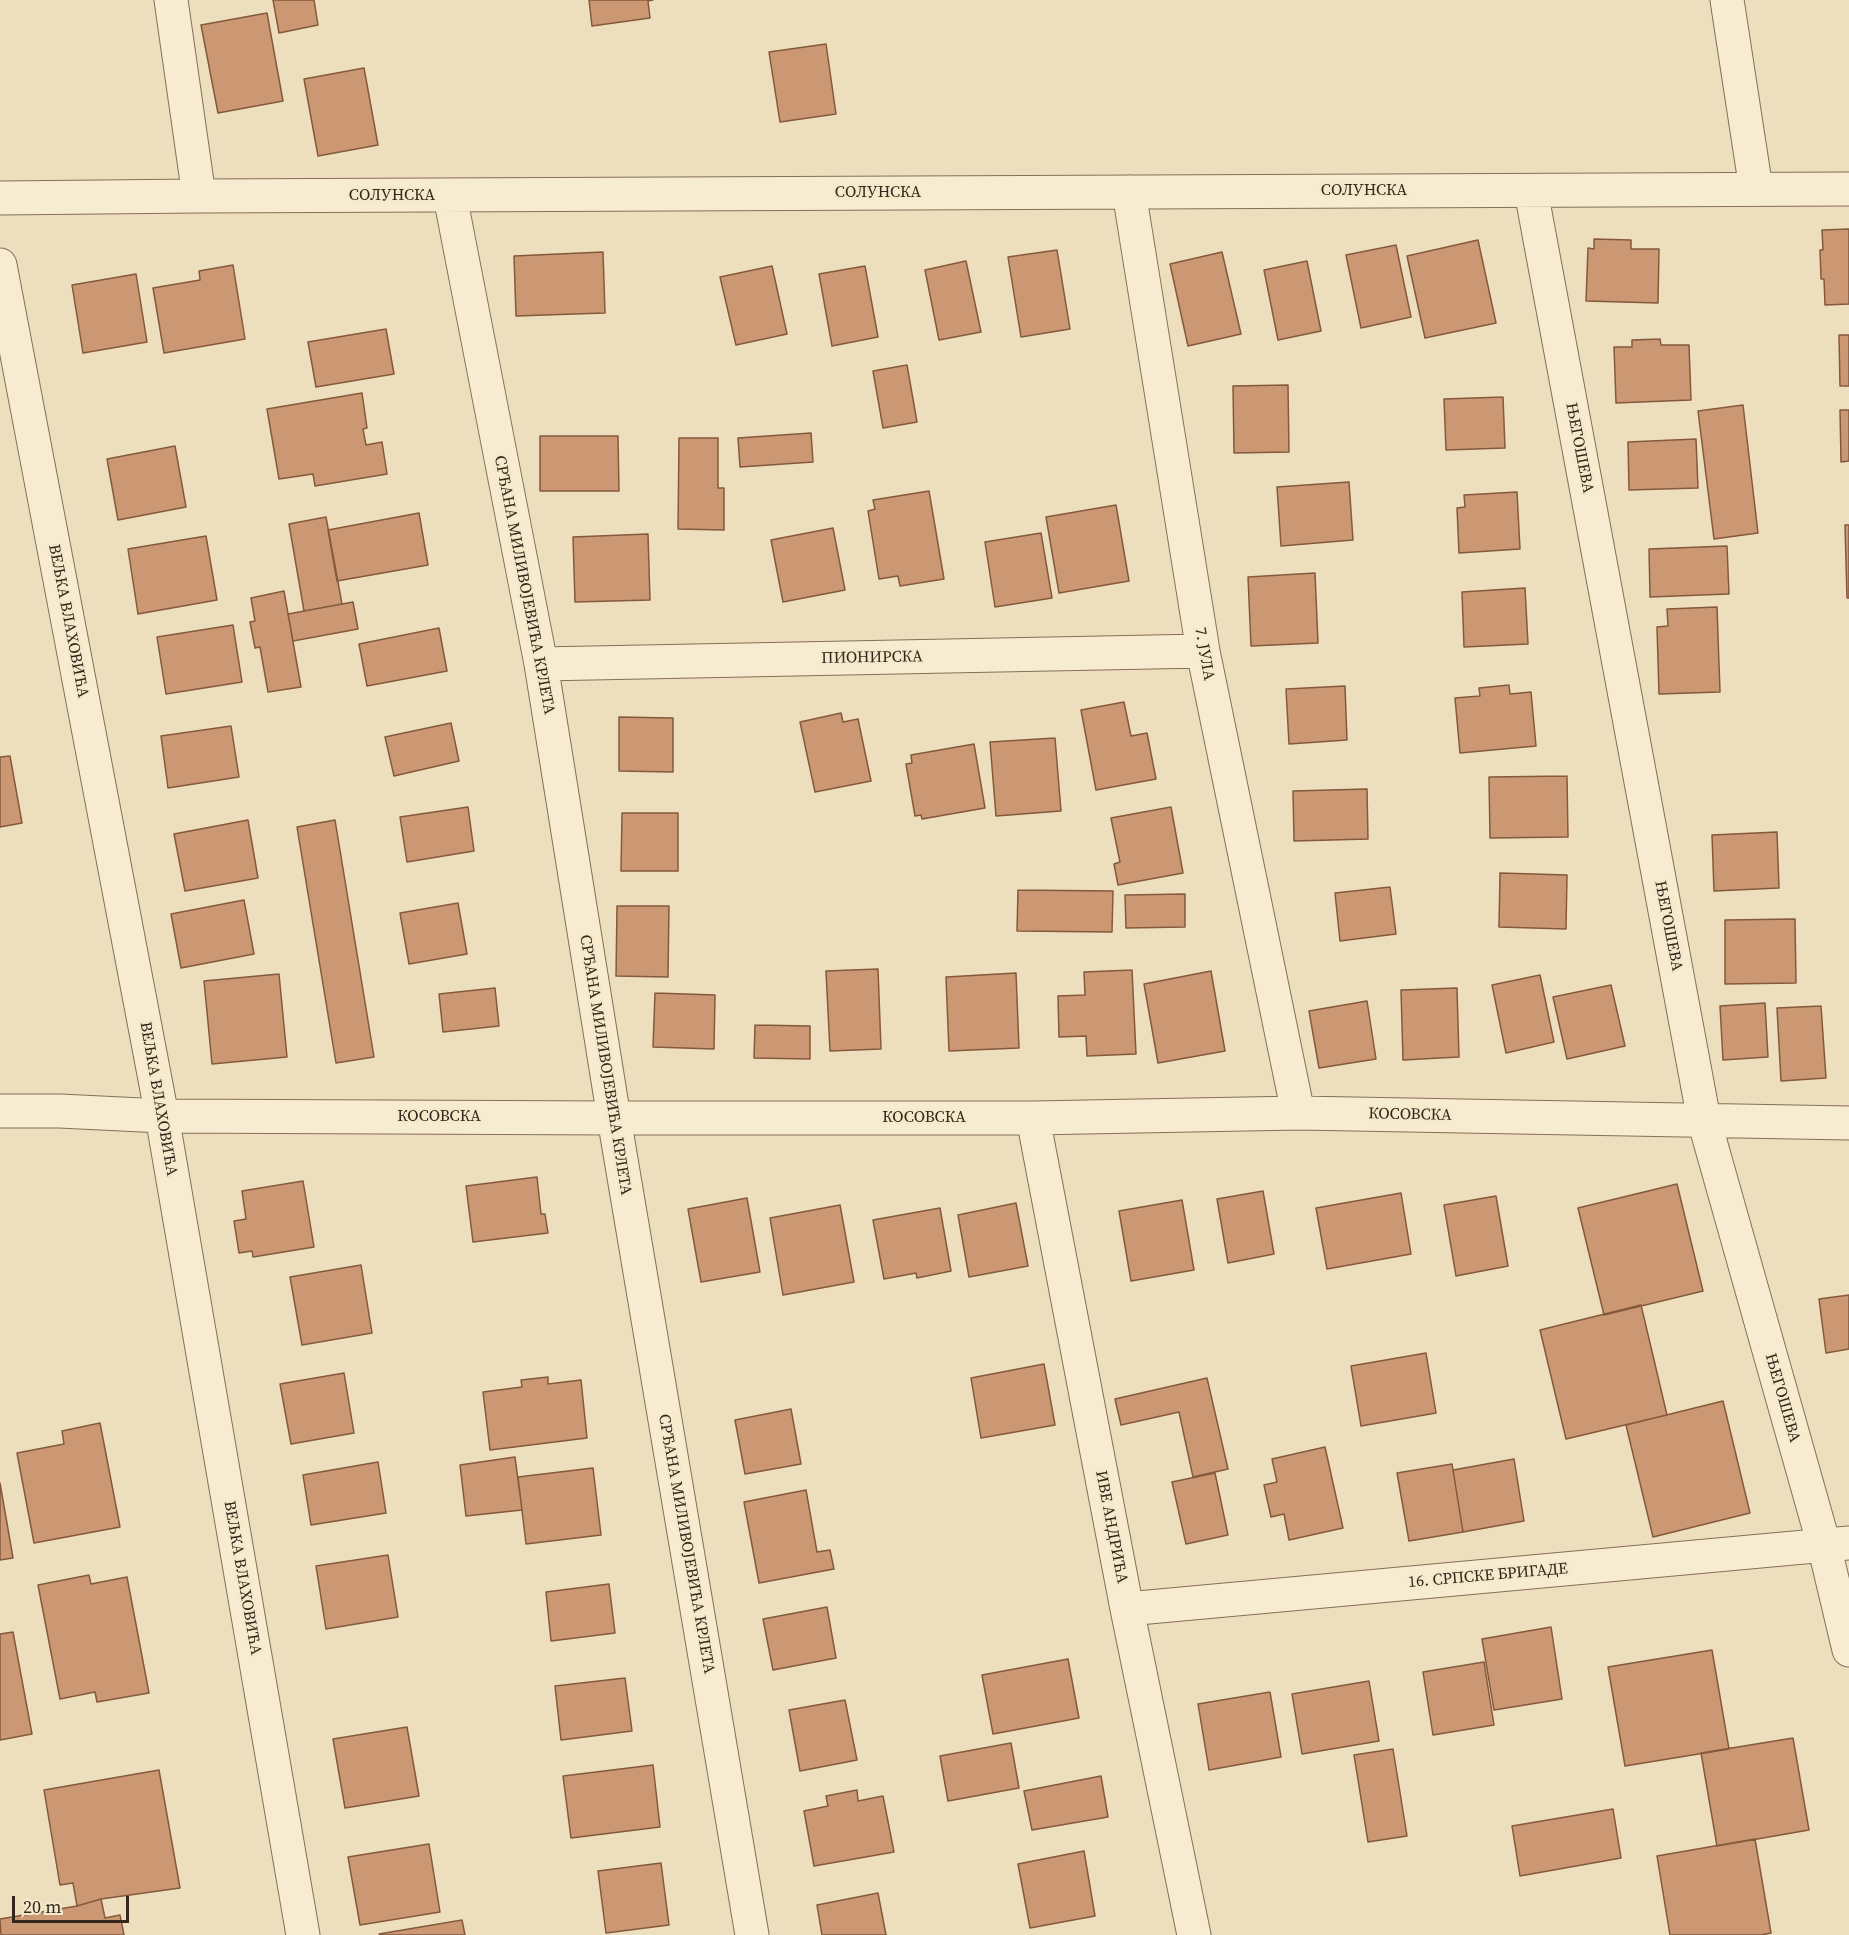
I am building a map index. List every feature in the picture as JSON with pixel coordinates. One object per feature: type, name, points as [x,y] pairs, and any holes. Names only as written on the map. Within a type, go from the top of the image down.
[{"type":"street","points":[[171,0],[199,196]]},
{"type":"street","points":[[1727,0],[1756,189]]},
{"type":"street","name":"СОЛУНСКА","points":[[0,198],[1849,189]]},
{"type":"street","name":"ЊЕГОШЕВА","points":[[1531,191],[1704,1120],[1836,1544],[1849,1650]]},
{"type":"street","name":"7. ЈУЛА","points":[[1129,192],[1203,651],[1298,1113]]},
{"type":"street","name":"СРЂАНА МИЛИВОЈЕВИЋА КРЛЕТА","points":[[450,196],[541,664],[614,1118],[752,1935]]},
{"type":"street","name":"ВЕЉКА ВЛАХОВИЋА","points":[[0,265],[162,1116],[303,1935]]},
{"type":"street","name":"ПИОНИРСКА","points":[[541,664],[1203,651]]},
{"type":"street","name":"КОСОВСКА","points":[[0,1111],[60,1111],[162,1116],[614,1118],[1033,1118],[1298,1113],[1849,1123]]},
{"type":"street","name":"ИВЕ АНДРИЋА","points":[[1033,1118],[1127,1609],[1194,1935]]},
{"type":"street","name":"16. СРПСКЕ БРИГАДЕ","points":[[1127,1609],[1836,1544]]},
{"type":"building","points":[[273,0],[314,0],[318,25],[279,33]]},
{"type":"building","points":[[589,0],[653,0],[648,1],[650,18],[592,26]]},
{"type":"building","points":[[267,13],[283,101],[218,113],[201,25]]},
{"type":"building","points":[[826,44],[836,114],[780,122],[769,52]]},
{"type":"building","points":[[364,68],[378,145],[318,156],[304,79]]},
{"type":"building","points":[[1849,229],[1849,304],[1825,305],[1824,279],[1821,279],[1822,230]]},
{"type":"building","points":[[1594,239],[1631,240],[1631,249],[1659,249],[1658,303],[1586,301],[1588,248],[1594,249]]},
{"type":"building","points":[[1478,240],[1496,323],[1425,338],[1407,256]]},
{"type":"building","points":[[1396,245],[1411,317],[1361,328],[1346,255]]},
{"type":"building","points":[[1057,250],[1070,329],[1021,337],[1008,257]]},
{"type":"building","points":[[603,252],[605,313],[516,316],[514,256]]},
{"type":"building","points":[[1222,252],[1241,334],[1188,346],[1170,264]]},
{"type":"building","points":[[966,261],[981,332],[939,340],[925,270]]},
{"type":"building","points":[[1307,261],[1321,331],[1278,340],[1264,270]]},
{"type":"building","points":[[233,265],[245,339],[164,353],[153,288],[200,280],[199,271]]},
{"type":"building","points":[[772,266],[787,334],[736,345],[720,277]]},
{"type":"building","points":[[865,266],[878,337],[832,346],[819,274]]},
{"type":"building","points":[[136,274],[147,342],[83,353],[72,285]]},
{"type":"building","points":[[386,329],[394,374],[316,387],[308,342]]},
{"type":"building","points":[[1839,335],[1849,335],[1849,386],[1840,386]]},
{"type":"building","points":[[1660,339],[1661,345],[1689,345],[1691,400],[1616,403],[1614,347],[1632,347],[1632,340]]},
{"type":"building","points":[[907,365],[917,422],[883,428],[873,371]]},
{"type":"building","points":[[1288,385],[1289,452],[1234,453],[1233,386]]},
{"type":"building","points":[[362,393],[367,428],[363,429],[366,445],[382,442],[387,474],[315,486],[313,474],[279,479],[267,409]]},
{"type":"building","points":[[1503,397],[1505,448],[1446,450],[1444,399]]},
{"type":"building","points":[[1743,405],[1758,533],[1714,539],[1698,411]]},
{"type":"building","points":[[1840,410],[1849,410],[1849,461],[1841,462]]},
{"type":"building","points":[[811,433],[813,462],[740,467],[738,438]]},
{"type":"building","points":[[540,436],[618,436],[619,491],[540,491]]},
{"type":"building","points":[[679,438],[718,438],[718,488],[724,488],[724,530],[678,529]]},
{"type":"building","points":[[1696,439],[1698,488],[1629,490],[1628,442]]},
{"type":"building","points":[[175,446],[186,507],[118,520],[107,459]]},
{"type":"building","points":[[1349,482],[1353,540],[1281,546],[1277,487]]},
{"type":"building","points":[[929,491],[944,579],[900,586],[898,576],[879,579],[868,511],[875,509],[873,500]]},
{"type":"building","points":[[1517,492],[1520,549],[1459,553],[1457,508],[1465,507],[1464,495]]},
{"type":"building","points":[[1116,505],[1129,581],[1059,593],[1046,517]]},
{"type":"building","points":[[419,513],[428,565],[337,581],[328,530]]},
{"type":"building","points":[[326,517],[342,604],[304,611],[289,524]]},
{"type":"building","points":[[1845,525],[1849,525],[1849,598],[1847,598]]},
{"type":"building","points":[[833,528],[845,590],[783,602],[771,540]]},
{"type":"building","points":[[1041,533],[1052,598],[995,607],[985,542]]},
{"type":"building","points":[[648,534],[650,600],[575,602],[573,537]]},
{"type":"building","points":[[206,536],[217,600],[138,614],[128,549]]},
{"type":"building","points":[[1727,546],[1729,594],[1650,597],[1649,549]]},
{"type":"building","points":[[1315,573],[1318,643],[1251,646],[1248,577]]},
{"type":"building","points":[[1525,588],[1528,644],[1464,647],[1462,592]]},
{"type":"building","points":[[284,591],[301,687],[268,692],[260,647],[255,648],[250,622],[255,621],[251,598]]},
{"type":"building","points":[[353,602],[358,629],[293,641],[288,614]]},
{"type":"building","points":[[1717,607],[1720,692],[1659,694],[1657,627],[1668,626],[1667,609]]},
{"type":"building","points":[[233,625],[242,682],[166,694],[157,637]]},
{"type":"building","points":[[439,628],[447,671],[367,686],[359,644]]},
{"type":"building","points":[[1509,685],[1510,694],[1531,692],[1536,746],[1460,753],[1455,698],[1480,696],[1479,688]]},
{"type":"building","points":[[1345,686],[1347,740],[1289,744],[1286,689]]},
{"type":"building","points":[[1124,702],[1131,736],[1147,733],[1156,779],[1096,790],[1081,710]]},
{"type":"building","points":[[841,713],[843,722],[858,719],[871,781],[815,792],[800,722]]},
{"type":"building","points":[[619,717],[673,718],[673,772],[619,771]]},
{"type":"building","points":[[451,723],[459,761],[394,776],[385,737]]},
{"type":"building","points":[[231,726],[239,777],[168,788],[161,736]]},
{"type":"building","points":[[1055,738],[1061,811],[996,816],[990,742]]},
{"type":"building","points":[[974,744],[985,808],[922,819],[921,815],[915,816],[906,764],[912,763],[911,755]]},
{"type":"building","points":[[10,756],[22,823],[0,827],[0,757]]},
{"type":"building","points":[[1567,776],[1568,837],[1490,838],[1489,777]]},
{"type":"building","points":[[1367,789],[1368,839],[1294,841],[1293,791]]},
{"type":"building","points":[[468,807],[474,851],[407,862],[400,817]]},
{"type":"building","points":[[1171,807],[1183,873],[1118,885],[1114,864],[1120,862],[1111,818]]},
{"type":"building","points":[[622,813],[678,813],[678,871],[621,871]]},
{"type":"building","points":[[248,820],[258,878],[185,891],[174,834]]},
{"type":"building","points":[[335,820],[374,1057],[336,1063],[297,827]]},
{"type":"building","points":[[1777,832],[1779,888],[1714,891],[1712,835]]},
{"type":"building","points":[[1500,873],[1567,875],[1566,929],[1499,927]]},
{"type":"building","points":[[1390,887],[1396,934],[1340,941],[1335,893]]},
{"type":"building","points":[[1018,890],[1113,891],[1112,932],[1017,931]]},
{"type":"building","points":[[1185,894],[1185,927],[1126,928],[1125,895]]},
{"type":"building","points":[[244,900],[254,954],[181,968],[171,914]]},
{"type":"building","points":[[458,903],[467,954],[409,964],[400,913]]},
{"type":"building","points":[[617,906],[669,906],[668,977],[616,976]]},
{"type":"building","points":[[1795,919],[1796,983],[1725,984],[1725,920]]},
{"type":"building","points":[[878,969],[881,1049],[830,1051],[826,971]]},
{"type":"building","points":[[1132,970],[1136,1054],[1087,1056],[1086,1036],[1059,1037],[1058,996],[1085,995],[1084,972]]},
{"type":"building","points":[[1211,971],[1225,1051],[1158,1063],[1144,984]]},
{"type":"building","points":[[1016,973],[1019,1048],[949,1051],[946,977]]},
{"type":"building","points":[[279,974],[287,1057],[212,1064],[204,981]]},
{"type":"building","points":[[1540,975],[1554,1042],[1506,1053],[1492,985]]},
{"type":"building","points":[[1611,985],[1625,1046],[1567,1059],[1553,997]]},
{"type":"building","points":[[495,988],[499,1026],[443,1032],[439,994]]},
{"type":"building","points":[[1457,988],[1459,1057],[1403,1060],[1401,990]]},
{"type":"building","points":[[655,993],[715,995],[714,1049],[653,1047]]},
{"type":"building","points":[[1367,1001],[1376,1059],[1319,1068],[1309,1011]]},
{"type":"building","points":[[1765,1003],[1768,1057],[1723,1060],[1720,1006]]},
{"type":"building","points":[[1821,1006],[1826,1078],[1781,1081],[1777,1008]]},
{"type":"building","points":[[755,1025],[810,1026],[810,1059],[754,1058]]},
{"type":"building","points":[[537,1177],[541,1214],[545,1214],[548,1233],[473,1242],[466,1186]]},
{"type":"building","points":[[303,1181],[314,1247],[253,1257],[252,1251],[239,1253],[234,1221],[246,1219],[242,1191]]},
{"type":"building","points":[[1677,1184],[1703,1291],[1604,1315],[1578,1208]]},
{"type":"building","points":[[1263,1191],[1274,1254],[1228,1263],[1217,1199]]},
{"type":"building","points":[[1401,1193],[1411,1254],[1327,1269],[1316,1208]]},
{"type":"building","points":[[1496,1196],[1508,1266],[1456,1276],[1444,1205]]},
{"type":"building","points":[[747,1198],[760,1272],[701,1282],[688,1209]]},
{"type":"building","points":[[1182,1200],[1194,1270],[1131,1281],[1119,1211]]},
{"type":"building","points":[[1016,1203],[1028,1266],[969,1277],[958,1215]]},
{"type":"building","points":[[840,1205],[854,1282],[783,1295],[770,1218]]},
{"type":"building","points":[[940,1208],[951,1271],[917,1278],[916,1273],[884,1279],[873,1220]]},
{"type":"building","points":[[361,1265],[372,1333],[302,1345],[290,1277]]},
{"type":"building","points":[[1849,1295],[1849,1349],[1826,1353],[1819,1299]]},
{"type":"building","points":[[1641,1305],[1667,1415],[1566,1439],[1540,1330]]},
{"type":"building","points":[[1426,1353],[1436,1413],[1361,1426],[1351,1366]]},
{"type":"building","points":[[1044,1364],[1055,1425],[981,1438],[971,1378]]},
{"type":"building","points":[[344,1373],[354,1433],[291,1444],[280,1384]]},
{"type":"building","points":[[548,1377],[548,1384],[581,1380],[587,1438],[490,1450],[483,1392],[522,1387],[521,1380]]},
{"type":"building","points":[[1207,1378],[1228,1469],[1193,1477],[1179,1412],[1121,1425],[1115,1399]]},
{"type":"building","points":[[1723,1401],[1750,1513],[1653,1537],[1626,1425]]},
{"type":"building","points":[[791,1409],[801,1464],[745,1474],[735,1420]]},
{"type":"building","points":[[100,1423],[120,1527],[34,1543],[17,1453],[64,1444],[62,1431]]},
{"type":"building","points":[[1325,1447],[1343,1528],[1289,1540],[1284,1514],[1271,1517],[1264,1485],[1277,1482],[1272,1459]]},
{"type":"building","points":[[515,1457],[522,1510],[466,1516],[460,1465]]},
{"type":"building","points":[[1514,1459],[1524,1521],[1463,1532],[1453,1470]]},
{"type":"building","points":[[378,1462],[386,1513],[311,1525],[303,1475]]},
{"type":"building","points":[[1452,1464],[1463,1532],[1409,1541],[1397,1473]]},
{"type":"building","points":[[593,1468],[601,1535],[526,1544],[518,1477]]},
{"type":"building","points":[[1215,1473],[1228,1535],[1186,1544],[1172,1482]]},
{"type":"building","points":[[0,1483],[13,1558],[0,1560]]},
{"type":"building","points":[[806,1490],[817,1552],[830,1550],[834,1569],[759,1583],[744,1502]]},
{"type":"building","points":[[388,1555],[398,1617],[326,1629],[316,1566]]},
{"type":"building","points":[[89,1575],[91,1584],[127,1577],[149,1693],[97,1702],[95,1692],[60,1699],[38,1585]]},
{"type":"building","points":[[609,1584],[615,1633],[551,1641],[546,1592]]},
{"type":"building","points":[[827,1607],[836,1658],[773,1670],[763,1619]]},
{"type":"building","points":[[1551,1627],[1562,1699],[1494,1710],[1482,1639]]},
{"type":"building","points":[[13,1632],[32,1734],[0,1740],[0,1634]]},
{"type":"building","points":[[1712,1650],[1729,1749],[1625,1766],[1608,1667]]},
{"type":"building","points":[[1068,1659],[1079,1718],[993,1734],[982,1675]]},
{"type":"building","points":[[1484,1662],[1494,1725],[1433,1735],[1423,1672]]},
{"type":"building","points":[[625,1678],[632,1731],[561,1740],[555,1686]]},
{"type":"building","points":[[1369,1681],[1379,1741],[1302,1754],[1292,1694]]},
{"type":"building","points":[[1270,1692],[1281,1757],[1209,1770],[1198,1704]]},
{"type":"building","points":[[845,1700],[857,1760],[800,1771],[789,1710]]},
{"type":"building","points":[[407,1727],[419,1796],[345,1808],[333,1739]]},
{"type":"building","points":[[1793,1738],[1809,1830],[1717,1846],[1701,1753]]},
{"type":"building","points":[[1011,1743],[1019,1788],[948,1801],[940,1756]]},
{"type":"building","points":[[1393,1749],[1407,1836],[1368,1842],[1354,1755]]},
{"type":"building","points":[[653,1765],[660,1827],[571,1838],[563,1776]]},
{"type":"building","points":[[159,1770],[180,1888],[101,1899],[77,1906],[73,1883],[60,1885],[44,1790]]},
{"type":"building","points":[[1101,1776],[1108,1817],[1032,1830],[1024,1791]]},
{"type":"building","points":[[857,1790],[858,1801],[883,1796],[894,1852],[814,1866],[804,1811],[828,1806],[826,1796]]},
{"type":"building","points":[[1613,1809],[1621,1858],[1520,1876],[1512,1826]]},
{"type":"building","points":[[1755,1839],[1771,1933],[1761,1935],[1670,1935],[1657,1856]]},
{"type":"building","points":[[429,1844],[440,1912],[360,1925],[348,1857]]},
{"type":"building","points":[[1084,1851],[1095,1916],[1030,1928],[1018,1864]]},
{"type":"building","points":[[661,1863],[669,1925],[606,1933],[598,1871]]},
{"type":"building","points":[[878,1893],[886,1935],[822,1935],[817,1905]]},
{"type":"building","points":[[101,1899],[105,1918],[120,1915],[124,1935],[1,1935],[0,1919],[77,1906]]},
{"type":"building","points":[[462,1920],[465,1935],[379,1934]]}]
